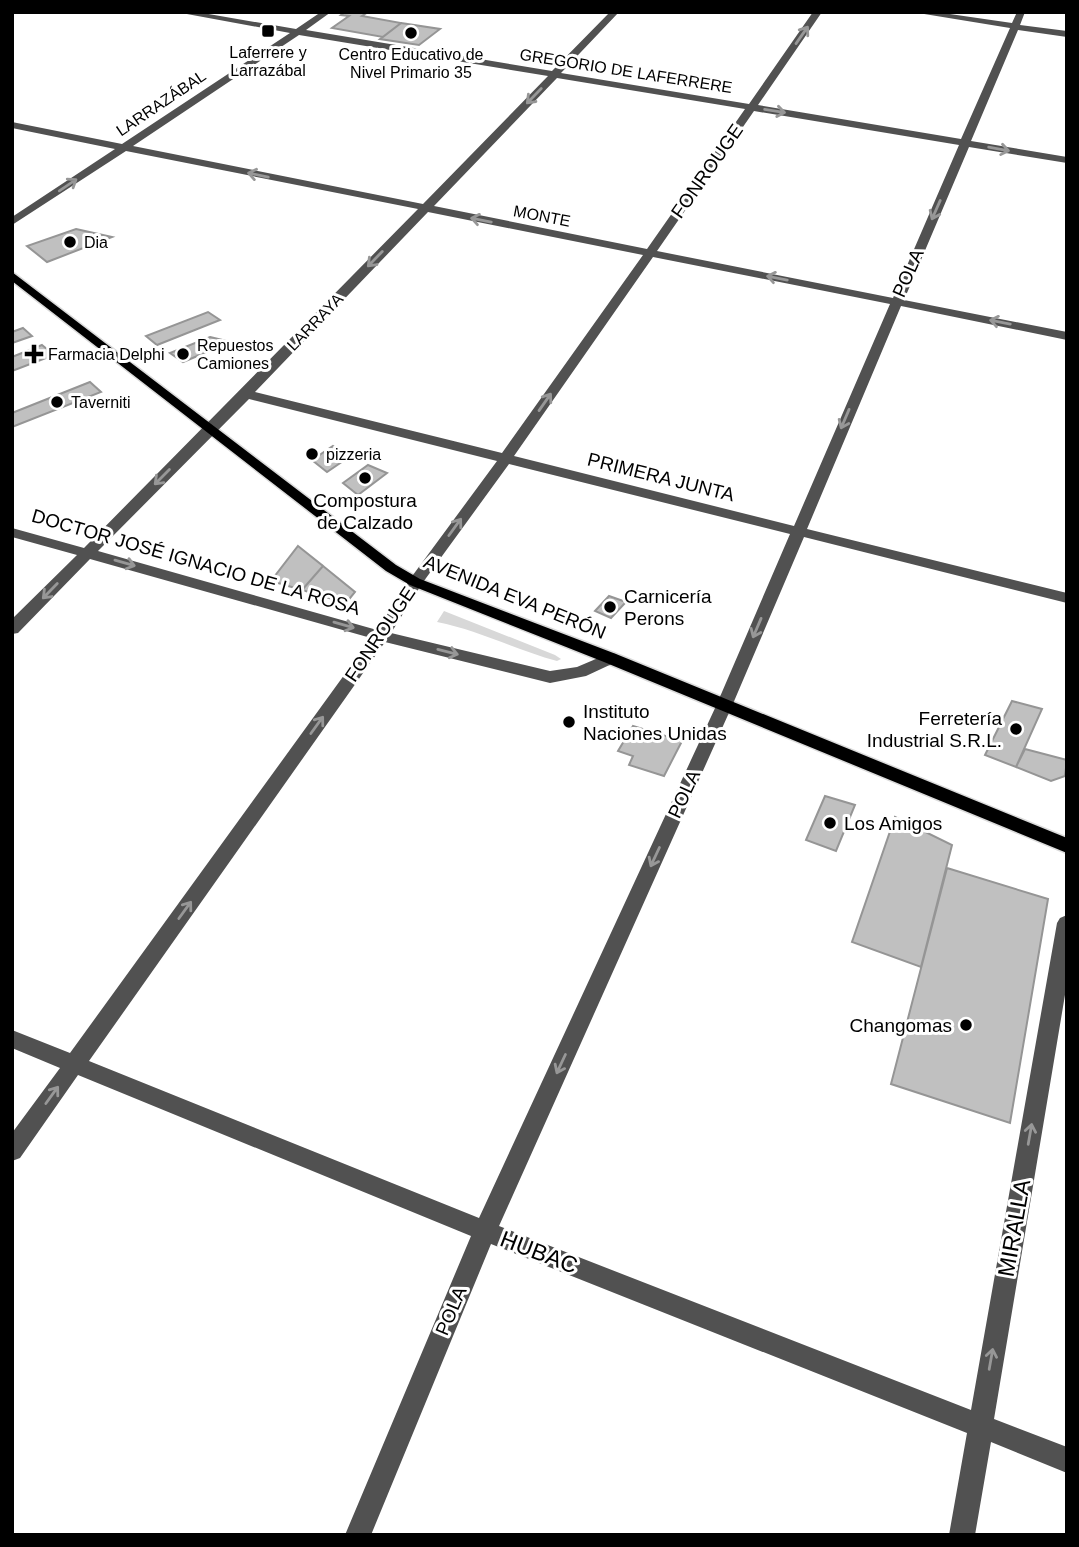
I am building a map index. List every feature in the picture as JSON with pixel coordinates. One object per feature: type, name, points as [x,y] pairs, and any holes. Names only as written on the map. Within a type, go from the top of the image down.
[{"type":"main road","name":"AVENIDA EVA PERÓN","points":[[12,275],[391,568],[415,582],[610,658],[1067,846]]},
{"type":"street","name":"GREGORIO DE LAFERRERE","points":[[180,12],[1067,160]]},
{"type":"street","name":"LARRAZÁBAL","points":[[12,222],[327,12]]},
{"type":"street","name":"LARRAYA","points":[[12,629],[246,394],[615,12]]},
{"type":"street","name":"FONROUGE","points":[[12,1150],[381,636],[415,582],[506,458],[818,12]]},
{"type":"street","points":[[916,12],[1067,34]]},
{"type":"street","name":"POLA","points":[[358,1535],[485,1231],[724,706],[1021,12]]},
{"type":"street","name":"MONTE","points":[[12,125],[1067,336]]},
{"type":"street","name":"PRIMERA JUNTA","points":[[246,394],[1067,598]]},
{"type":"street","name":"DOCTOR JOSÉ IGNACIO DE LA ROSA","points":[[12,532],[381,636],[550,677],[580,672],[610,658]]},
{"type":"street","name":"MIRALLA","points":[[962,1535],[1067,923]]},
{"type":"street","name":"HUBAC","points":[[12,1039],[485,1231],[1067,1460]]},
{"type":"shaded area","points":[[444,611],[561,659],[557,661],[437,622]]},
{"type":"building","points":[[345,12],[368,12],[362,16],[401,23],[383,37],[332,28],[349,16],[341,15]]},
{"type":"building","points":[[401,23],[440,29],[419,45],[380,39]]},
{"type":"building","name":"Dia","points":[[76,229],[112,237],[47,262],[27,246]]},
{"type":"building","points":[[208,312],[220,320],[157,345],[146,336]]},
{"type":"building","points":[[23,328],[32,336],[12,343],[12,332]]},
{"type":"building","points":[[210,337],[231,342],[183,362],[170,353]]},
{"type":"building","points":[[42,345],[54,355],[12,371],[12,357]]},
{"type":"building","name":"Taverniti","points":[[90,382],[101,392],[12,427],[12,413]]},
{"type":"building","points":[[333,446],[352,455],[327,472],[312,460]]},
{"type":"building","name":"Compostura de Calzado","points":[[368,465],[387,473],[358,495],[343,483]]},
{"type":"building","points":[[298,546],[323,566],[302,590],[271,581]]},
{"type":"building","points":[[323,566],[355,592],[346,603],[302,590]]},
{"type":"building","name":"Carnicería Perons","points":[[609,596],[626,602],[611,618],[595,611]]},
{"type":"building","name":"Ferretería Industrial S.R.L.","points":[[1012,701],[1042,709],[1016,767],[985,755]]},
{"type":"building","points":[[633,726],[682,741],[664,776],[629,765],[633,756],[618,751]]},
{"type":"building","points":[[1025,749],[1067,760],[1065,776],[1051,781],[1016,767]]},
{"type":"building","name":"Los Amigos","points":[[825,796],[855,805],[836,851],[806,840]]},
{"type":"building","points":[[895,817],[952,845],[921,967],[852,942]]},
{"type":"building","name":"Changomas","points":[[947,868],[1048,899],[1010,1123],[891,1084]]},
{"type":"place","name":"Laferrere y Larrazábal","points":[[268,31]]},
{"type":"place","name":"Centro Educativo de Nivel Primario 35","points":[[411,33]]},
{"type":"place","name":"Dia","points":[[70,242]]},
{"type":"place","name":"Farmacia Delphi","points":[[34,354]]},
{"type":"place","name":"Repuestos Camiones","points":[[183,354]]},
{"type":"place","name":"Taverniti","points":[[57,402]]},
{"type":"place","name":"pizzeria","points":[[312,454]]},
{"type":"place","name":"Compostura de Calzado","points":[[365,478]]},
{"type":"place","name":"Carnicería Perons","points":[[610,607]]},
{"type":"place","name":"Instituto Naciones Unidas","points":[[569,722]]},
{"type":"place","name":"Ferretería Industrial S.R.L.","points":[[1016,729]]},
{"type":"place","name":"Los Amigos","points":[[830,823]]},
{"type":"place","name":"Changomas","points":[[966,1025]]}]
